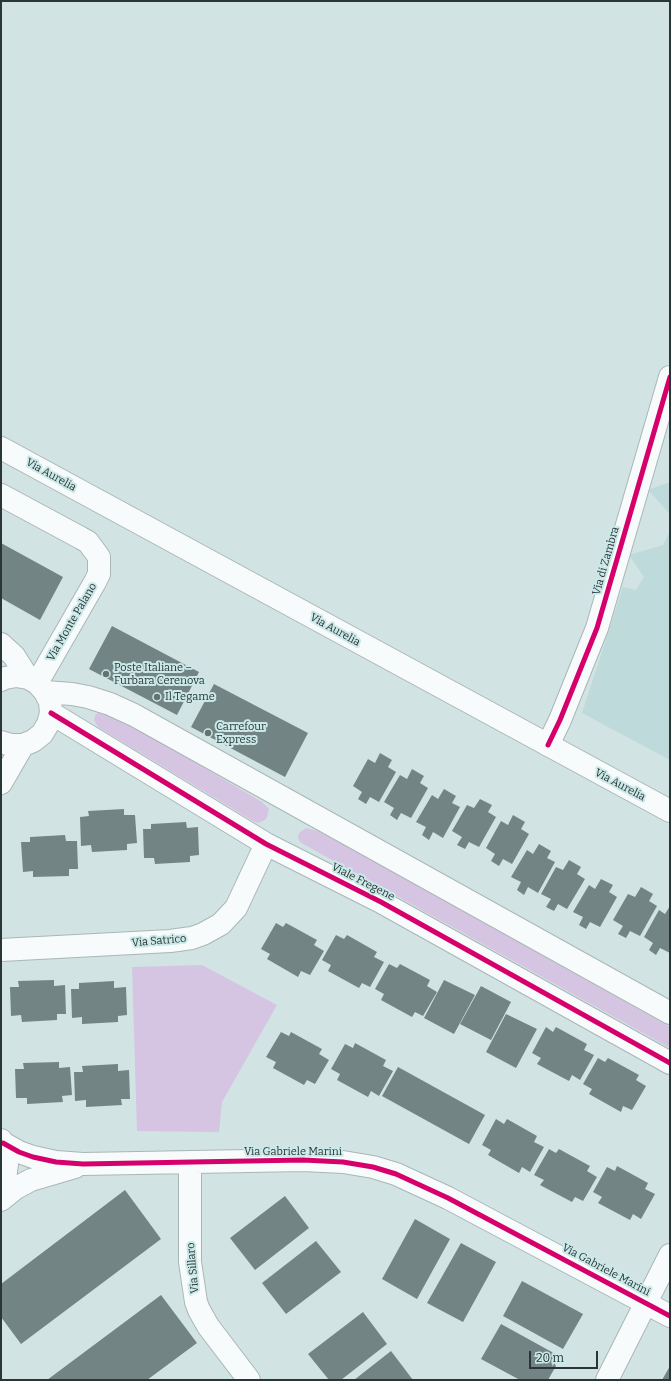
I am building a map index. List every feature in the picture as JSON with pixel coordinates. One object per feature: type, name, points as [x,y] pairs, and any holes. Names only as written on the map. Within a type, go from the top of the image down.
[{"type":"street","name":"Via di Zambra","points":[[548,746],[597,628],[670,377]]},
{"type":"street","name":"Via Aurelia","points":[[1,448],[670,812]]},
{"type":"street","name":"Via Monte Palano","points":[[1,495],[88,542],[99,557],[99,574],[96,582],[37,684]]},
{"type":"street","points":[[1,644],[14,656],[37,684],[50,702],[51,713],[48,724],[42,734],[33,741],[23,745],[11,745],[1,742]]},
{"type":"street","points":[[2,678],[16,676],[37,684],[110,704],[134,715],[670,1013]]},
{"type":"street","name":"Viale Fregene","points":[[51,713],[266,844],[381,902],[670,1063]]},
{"type":"street","points":[[1,782],[23,745]]},
{"type":"street","name":"Via Satrico","points":[[1,950],[170,941],[192,938],[221,924],[236,908],[266,844]]},
{"type":"street","points":[[1,1193],[4,1186],[7,1164],[2,1142]]},
{"type":"street","name":"Via Gabriele Marini","points":[[2,1142],[19,1152],[33,1157],[56,1162],[83,1164],[323,1161],[362,1164],[378,1168],[412,1181],[453,1201],[670,1316]]},
{"type":"street","name":"Via Sillaro","points":[[190,1163],[190,1262],[196,1302],[208,1326],[249,1380]]},
{"type":"street","name":"Via Gabriele Marini","points":[[1,1200],[16,1188],[31,1180],[83,1164]]},
{"type":"street","points":[[607,1380],[670,1255]]},
{"type":"shaded area","points":[[670,482],[670,514],[648,490]]},
{"type":"shaded area","points":[[670,531],[670,760],[582,713],[623,587],[636,590],[644,577],[629,555],[663,545]]},
{"type":"shaded area","points":[[99,711],[122,719],[262,802],[269,809],[267,817],[265,820],[258,823],[253,821],[98,727],[94,720]]},
{"type":"shaded area","points":[[306,828],[318,831],[670,1027],[670,1048],[300,842],[298,838],[299,833]]},
{"type":"shaded area","points":[[202,965],[277,1005],[222,1102],[219,1132],[137,1131],[132,967]]},
{"type":"building","points":[[1,543],[63,577],[40,620],[1,598]]},
{"type":"building","points":[[112,626],[199,672],[177,715],[89,669]]},
{"type":"building","points":[[214,684],[308,733],[285,777],[191,727]]},
{"type":"building","points":[[380,753],[392,760],[388,767],[396,772],[379,802],[370,797],[366,804],[358,799],[362,792],[353,786],[368,759],[375,763]]},
{"type":"building","points":[[412,769],[424,776],[420,783],[428,788],[411,818],[401,813],[397,820],[390,815],[394,808],[384,802],[400,775],[407,779]]},
{"type":"building","points":[[444,789],[456,796],[452,803],[460,807],[443,838],[433,832],[429,840],[422,835],[426,827],[416,822],[432,795],[438,799]]},
{"type":"building","points":[[480,799],[492,805],[488,812],[496,817],[479,847],[469,842],[465,849],[457,845],[462,837],[452,831],[467,805],[474,808]]},
{"type":"building","points":[[124,809],[124,815],[135,815],[137,843],[127,844],[127,850],[92,852],[91,845],[81,846],[80,817],[89,816],[88,811]]},
{"type":"building","points":[[513,815],[525,822],[521,829],[529,834],[512,864],[503,859],[499,866],[491,861],[495,854],[486,848],[501,821],[508,825]]},
{"type":"building","points":[[186,822],[187,828],[198,827],[199,855],[190,856],[190,862],[155,864],[154,858],[144,858],[143,829],[151,829],[151,824]]},
{"type":"building","points":[[65,835],[66,841],[77,841],[78,869],[69,869],[69,876],[33,877],[33,871],[23,872],[21,842],[30,842],[30,837]]},
{"type":"building","points":[[539,844],[551,851],[547,858],[555,862],[538,893],[528,887],[524,895],[517,890],[521,882],[511,877],[527,850],[533,854]]},
{"type":"building","points":[[569,860],[581,867],[577,874],[585,879],[567,909],[558,904],[554,911],[546,907],[551,899],[541,894],[556,867],[563,870]]},
{"type":"building","points":[[601,879],[613,885],[609,892],[617,897],[600,927],[590,922],[586,929],[579,925],[583,917],[573,912],[589,885],[595,889]]},
{"type":"building","points":[[641,887],[653,894],[649,901],[657,906],[640,936],[630,931],[626,938],[618,934],[623,926],[613,920],[628,894],[635,897]]},
{"type":"building","points":[[670,906],[670,953],[660,948],[656,955],[649,950],[653,943],[644,937],[659,910],[665,914]]},
{"type":"building","points":[[276,923],[283,927],[286,923],[317,940],[314,945],[324,951],[310,975],[301,971],[298,977],[267,959],[270,954],[261,949]]},
{"type":"building","points":[[336,935],[344,939],[347,935],[377,952],[374,957],[384,962],[370,987],[362,983],[359,988],[328,971],[331,965],[322,960]]},
{"type":"building","points":[[389,964],[397,968],[400,964],[430,980],[427,986],[437,992],[423,1016],[415,1012],[412,1017],[381,1000],[384,994],[375,989]]},
{"type":"building","points":[[54,980],[54,986],[65,985],[66,1014],[57,1014],[57,1020],[22,1022],[21,1015],[11,1016],[10,987],[19,987],[18,981]]},
{"type":"building","points":[[444,980],[475,995],[454,1034],[424,1018]]},
{"type":"building","points":[[114,981],[114,988],[126,987],[127,1015],[118,1016],[118,1022],[82,1024],[82,1017],[72,1018],[71,989],[79,989],[79,983]]},
{"type":"building","points":[[481,986],[511,1002],[491,1040],[460,1024]]},
{"type":"building","points":[[506,1014],[537,1029],[516,1068],[486,1052]]},
{"type":"building","points":[[546,1027],[553,1032],[556,1027],[587,1044],[584,1050],[594,1055],[580,1080],[572,1075],[569,1081],[537,1064],[541,1058],[532,1053]]},
{"type":"building","points":[[281,1032],[289,1036],[291,1032],[322,1049],[319,1054],[329,1060],[315,1084],[307,1080],[304,1085],[273,1068],[276,1062],[266,1057]]},
{"type":"building","points":[[355,1043],[386,1060],[383,1066],[393,1071],[379,1096],[371,1091],[368,1097],[337,1080],[340,1074],[331,1069],[345,1044],[353,1048]]},
{"type":"building","points":[[598,1058],[605,1062],[608,1058],[639,1075],[636,1080],[646,1086],[632,1110],[623,1106],[621,1112],[589,1094],[592,1089],[583,1084]]},
{"type":"building","points":[[59,1062],[59,1068],[70,1067],[72,1095],[62,1096],[63,1102],[27,1104],[27,1098],[16,1098],[15,1069],[24,1069],[23,1063]]},
{"type":"building","points":[[118,1064],[118,1071],[129,1070],[130,1099],[121,1099],[122,1105],[86,1107],[86,1100],[75,1101],[74,1072],[83,1072],[82,1066]]},
{"type":"building","points":[[398,1067],[485,1115],[469,1144],[382,1096]]},
{"type":"building","points":[[496,1119],[504,1124],[507,1119],[537,1136],[534,1142],[544,1147],[530,1172],[522,1167],[519,1173],[488,1155],[491,1150],[482,1145]]},
{"type":"building","points":[[549,1149],[556,1153],[559,1149],[590,1166],[587,1171],[597,1177],[583,1201],[575,1197],[572,1202],[540,1185],[544,1180],[534,1175]]},
{"type":"building","points":[[617,1166],[648,1183],[645,1189],[655,1194],[641,1219],[633,1214],[630,1220],[598,1203],[602,1197],[593,1192],[607,1167],[615,1171]]},
{"type":"building","points":[[125,1190],[161,1239],[21,1344],[1,1317],[1,1284]]},
{"type":"building","points":[[285,1196],[309,1228],[255,1270],[230,1238]]},
{"type":"building","points":[[415,1219],[450,1239],[417,1299],[382,1279]]},
{"type":"building","points":[[316,1241],[341,1272],[286,1314],[262,1283]]},
{"type":"building","points":[[461,1243],[496,1262],[463,1322],[427,1303]]},
{"type":"building","points":[[522,1281],[583,1314],[563,1349],[503,1316]]},
{"type":"building","points":[[161,1295],[197,1343],[147,1380],[47,1380]]},
{"type":"building","points":[[363,1312],[387,1344],[341,1380],[329,1380],[308,1354]]},
{"type":"building","points":[[501,1324],[561,1357],[548,1380],[520,1380],[481,1359]]},
{"type":"building","points":[[391,1351],[413,1380],[354,1380]]},
{"type":"building","points":[[670,1366],[670,1380],[662,1380]]},
{"type":"cycle path","points":[[548,745],[560,720],[597,628],[670,377]]},
{"type":"cycle path","points":[[51,713],[266,844],[381,902],[670,1063]]},
{"type":"cycle path","points":[[3,1143],[19,1152],[33,1157],[56,1162],[83,1164],[303,1160],[343,1162],[373,1167],[396,1174],[448,1198],[670,1316]]},
{"type":"place","name":"Poste Italiane – Furbara Cerenova","points":[[106,674]]},
{"type":"place","name":"Il Tegame","points":[[157,697]]},
{"type":"place","name":"Carrefour Express","points":[[208,733]]}]
